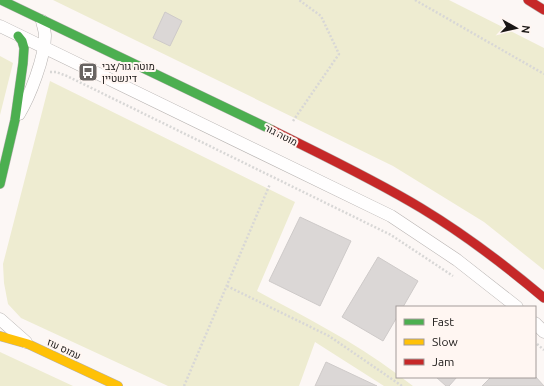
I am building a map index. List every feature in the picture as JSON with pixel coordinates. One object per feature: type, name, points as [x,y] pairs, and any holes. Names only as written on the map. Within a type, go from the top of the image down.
[{"type":"main road","name":"מוטה גור","points":[[1,0],[274,131],[381,186],[436,217],[475,244],[544,298]]},
{"type":"main road","points":[[528,0],[544,10]]},
{"type":"main road","points":[[0,184],[15,120],[24,61],[24,48],[22,41],[18,36]]},
{"type":"main road","name":"עמוס עוז","points":[[0,336],[28,344],[118,386]]},
{"type":"street","points":[[42,21],[40,43],[44,71]]},
{"type":"street","points":[[0,26],[18,36],[40,43],[61,57],[390,216],[457,260],[516,306]]},
{"type":"street","points":[[24,61],[28,50],[40,43],[64,35],[78,38]]},
{"type":"street","points":[[15,120],[44,71],[47,61],[53,58],[61,57]]},
{"type":"street","points":[[0,318],[28,344]]},
{"type":"street","points":[[536,324],[544,332]]},
{"type":"path","points":[[293,121],[339,54],[321,16],[299,0]]},
{"type":"path","points":[[415,0],[544,74]]},
{"type":"path","points":[[44,71],[56,72],[67,76],[391,235],[459,280]]},
{"type":"path","points":[[184,386],[270,184]]},
{"type":"path","points":[[227,286],[329,336],[402,386]]},
{"type":"path","points":[[536,344],[544,350]]},
{"type":"shaded area","points":[[53,0],[449,0],[544,48],[544,270],[484,222],[393,166]]},
{"type":"shaded area","points":[[0,56],[13,63],[0,115]]},
{"type":"shaded area","points":[[50,81],[295,202],[257,291],[346,340],[396,373],[396,378],[402,378],[413,386],[384,386],[315,342],[299,386],[168,386],[21,318],[8,304],[4,283],[3,264]]},
{"type":"shaded area","points":[[0,352],[73,386],[0,386]]},
{"type":"building","points":[[165,12],[182,21],[170,46],[153,38]]},
{"type":"building","points":[[300,217],[351,241],[320,306],[269,281]]},
{"type":"building","points":[[378,257],[418,281],[404,306],[396,306],[396,319],[383,341],[342,317]]},
{"type":"building","points":[[326,362],[377,386],[315,386]]},
{"type":"building","points":[[536,377],[544,386],[482,386],[490,378]]},
{"type":"building","points":[[437,378],[456,378],[449,386],[446,386]]},
{"type":"traffic: fast","points":[[1,0],[272,130]]},
{"type":"traffic: fast","points":[[0,184],[15,120],[23,63],[24,48],[22,41],[18,36]]},
{"type":"traffic: slow","points":[[0,336],[28,344],[118,386]]},
{"type":"traffic: jam","points":[[528,0],[544,10]]},
{"type":"traffic: jam","points":[[272,130],[366,177],[421,208],[484,250],[544,298]]},
{"type":"place","name":"מוטה גור/צבי דינשטיין","points":[[88,72]]}]
